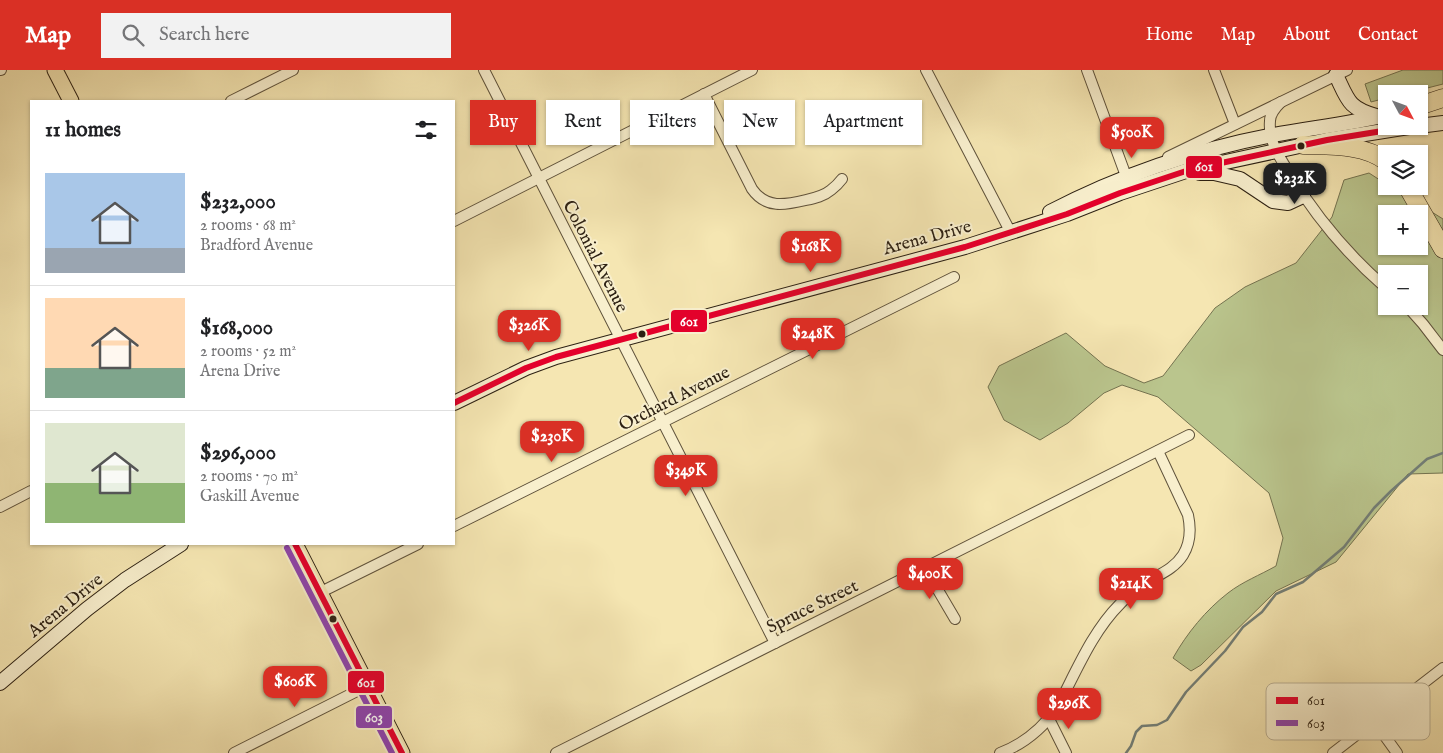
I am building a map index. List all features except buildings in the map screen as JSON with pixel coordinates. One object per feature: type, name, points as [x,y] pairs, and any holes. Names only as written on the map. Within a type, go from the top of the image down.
[{"type":"highway","points":[[1428,103],[1443,98]]},
{"type":"highway","points":[[1304,144],[1358,148],[1378,156]]},
{"type":"highway","points":[[1412,195],[1443,250]]},
{"type":"main road","points":[[55,70],[70,100]]},
{"type":"main road","points":[[1339,72],[1352,105],[1362,112],[1378,115]]},
{"type":"main road","points":[[1428,109],[1443,107]]},
{"type":"main road","name":"Arena Drive","points":[[1011,232],[1065,204],[1142,170],[1202,152],[1272,136],[1378,117]]},
{"type":"main road","points":[[1428,125],[1443,123]]},
{"type":"main road","name":"Arena Drive","points":[[455,403],[526,368],[556,357],[965,247],[1189,170],[1304,144],[1378,132]]},
{"type":"main road","points":[[1172,176],[1200,173],[1227,175],[1251,185],[1273,201],[1281,203],[1303,196]]},
{"type":"main road","name":"Arena Drive","points":[[0,683],[87,609],[131,576],[179,545]]},
{"type":"main road","points":[[296,545],[402,753]]},
{"type":"street","points":[[233,100],[278,73],[293,70]]},
{"type":"street","name":"Colonial Avenue","points":[[484,70],[775,643]]},
{"type":"street","points":[[455,220],[752,70]]},
{"type":"street","points":[[926,70],[1011,232]]},
{"type":"street","points":[[1087,70],[1126,176]]},
{"type":"street","points":[[1214,70],[1235,124]]},
{"type":"street","points":[[1142,170],[1339,72]]},
{"type":"street","points":[[704,94],[752,189],[762,199],[778,205],[821,196],[832,190],[842,179]]},
{"type":"street","points":[[1281,102],[1273,110],[1270,120],[1276,151],[1303,196],[1350,254],[1378,280]]},
{"type":"street","name":"Orchard Avenue","points":[[455,526],[662,422],[907,295],[954,276]]},
{"type":"street","points":[[1415,315],[1443,350]]},
{"type":"street","name":"Spruce Street","points":[[556,753],[1189,435]]},
{"type":"street","points":[[1000,753],[1028,739],[1049,719],[1108,616],[1133,592],[1176,564],[1187,548],[1190,538],[1188,515],[1158,451]]},
{"type":"street","points":[[0,507],[30,492]]},
{"type":"street","points":[[320,593],[416,545]]},
{"type":"street","points":[[926,568],[955,619]]},
{"type":"street","points":[[1423,683],[1443,668]]},
{"type":"street","points":[[234,753],[367,686]]},
{"type":"street","points":[[1049,719],[1066,753]]},
{"type":"street","points":[[1333,753],[1350,740]]},
{"type":"street","points":[[1388,740],[1397,753]]},
{"type":"green space","points":[[1403,70],[1443,70],[1443,84],[1428,88],[1428,85],[1378,85],[1378,100],[1371,102],[1365,84]]},
{"type":"green space","points":[[1369,173],[1378,179],[1378,195],[1404,195],[1421,205],[1378,205],[1378,255],[1428,255],[1428,210],[1443,219],[1443,473],[1408,474],[1336,562],[1276,591],[1201,665],[1191,671],[1173,658],[1198,622],[1233,589],[1276,566],[1283,538],[1269,493],[1158,397],[1122,385],[1104,393],[1068,423],[1040,440],[1004,420],[988,387],[999,366],[1066,333],[1105,366],[1144,383],[1163,376],[1215,308],[1245,287],[1296,263],[1332,217],[1344,180]]},
{"type":"waterway","points":[[1126,753],[1131,746],[1136,732],[1142,726],[1157,725],[1167,720],[1186,692],[1225,651],[1243,627],[1262,612],[1276,594],[1303,582],[1344,547],[1374,508],[1391,491],[1427,459],[1443,453]]},
{"type":"transit line","name":"601","points":[[455,403],[526,368],[556,357],[965,247],[1067,214],[1120,193],[1189,170],[1327,140],[1378,132]]},
{"type":"transit line","name":"601","points":[[296,545],[402,753]]},
{"type":"transit line","name":"603","points":[[287,548],[392,753]]}]
